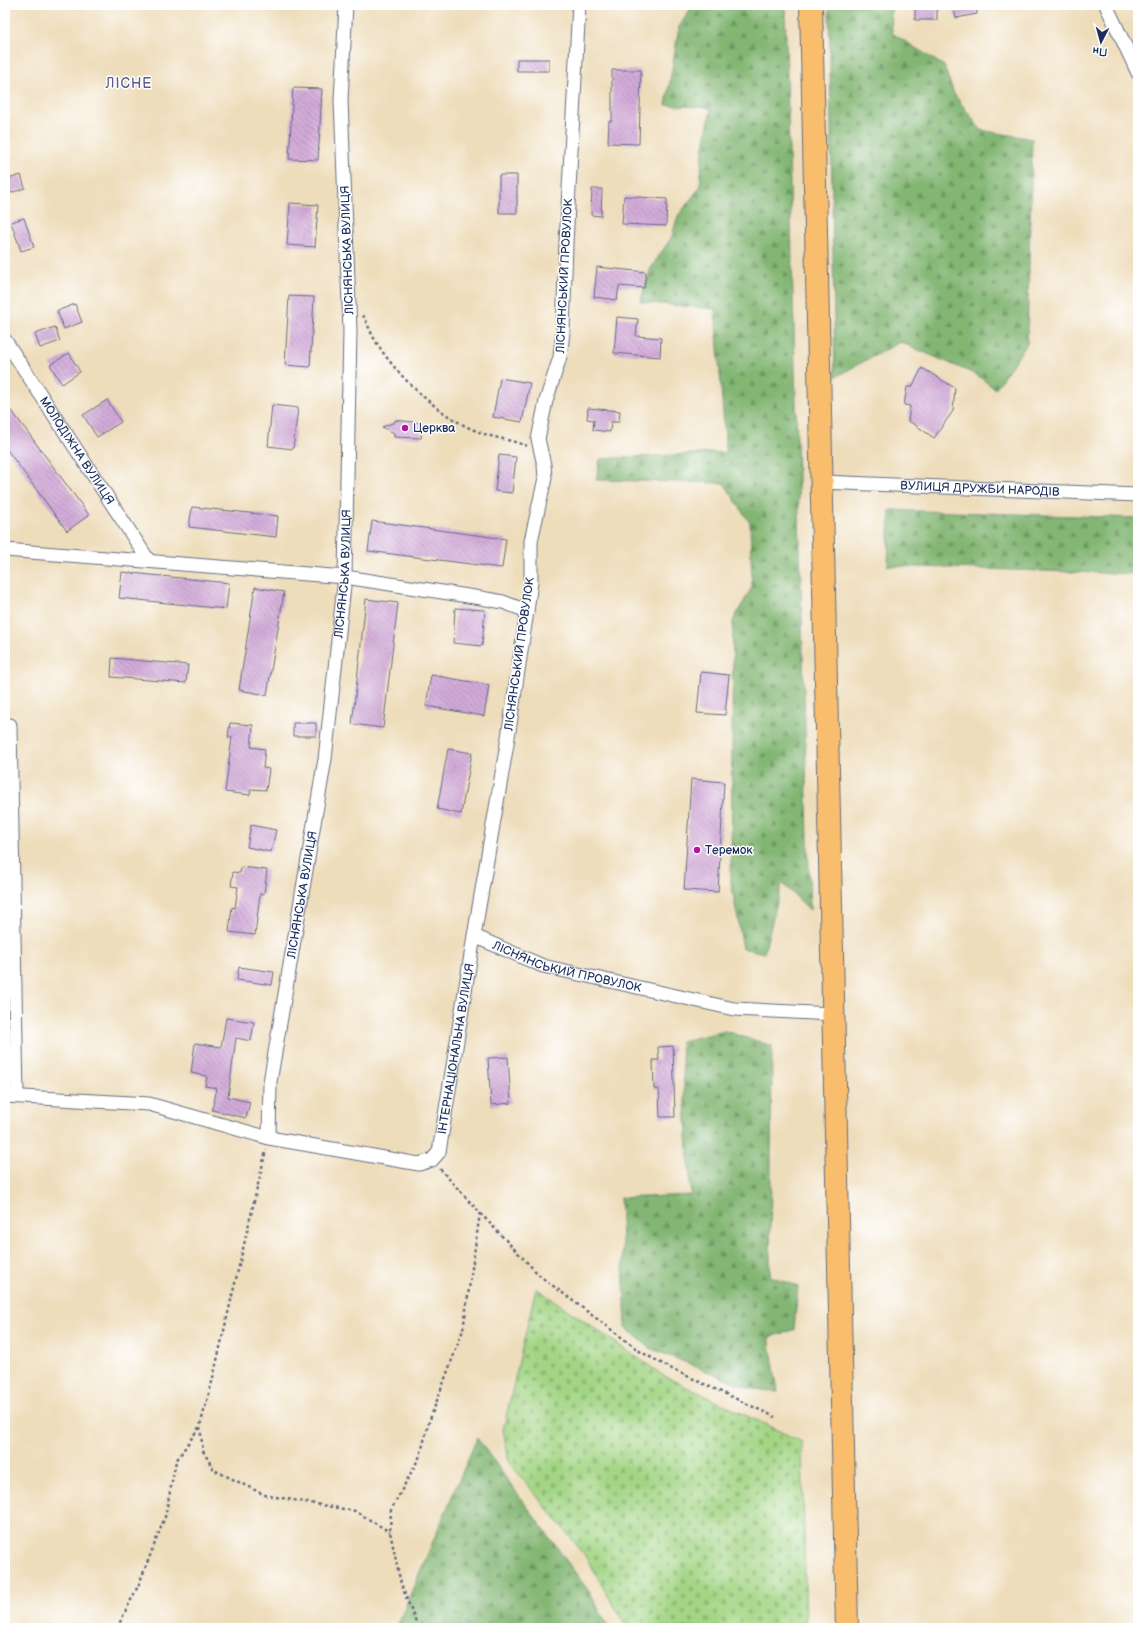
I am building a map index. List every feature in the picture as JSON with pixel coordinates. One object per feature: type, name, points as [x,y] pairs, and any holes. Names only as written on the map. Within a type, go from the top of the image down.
[{"type":"highway","points":[[812,5],[846,1628]]},
{"type":"street","name":"ЛІСНЯНСЬКА ВУЛИЦЯ","points":[[269,1138],[270,1082],[325,759],[345,577],[350,331],[341,100],[346,5]]},
{"type":"street","name":"ЛІСНЯНСЬКИЙ ПРОВУЛОК","points":[[578,5],[563,332],[560,357],[546,401],[538,439],[546,478],[531,541],[531,582],[527,610],[507,744],[474,936],[543,966],[734,1009],[833,1014]]},
{"type":"street","points":[[1106,5],[1138,72]]},
{"type":"street","name":"МОЛОДІЖНА ВУЛИЦЯ","points":[[5,340],[149,561]]},
{"type":"street","name":"ВУЛИЦЯ ДРУЖБИ НАРОДІВ","points":[[821,482],[1138,495]]},
{"type":"street","points":[[5,550],[345,577],[481,598],[503,602],[527,610]]},
{"type":"street","points":[[10,725],[11,1096],[149,1104],[269,1138],[420,1164],[432,1160]]},
{"type":"street","name":"ІНТЕРНАЦІОНАЛЬНА ВУЛИЦЯ","points":[[432,1160],[439,1152],[474,936]]},
{"type":"path","points":[[362,314],[378,345],[395,368],[417,391],[457,421],[476,431],[524,444],[540,451]]},
{"type":"path","points":[[117,1628],[139,1584],[165,1518],[176,1461],[200,1426],[212,1382],[269,1138]]},
{"type":"path","points":[[432,1160],[540,1276],[641,1352],[672,1369],[774,1417]]},
{"type":"path","points":[[416,1628],[416,1622],[401,1584],[390,1532],[391,1510],[420,1456],[430,1422],[463,1330],[480,1213]]},
{"type":"path","points":[[200,1426],[203,1451],[214,1470],[266,1495],[355,1511],[390,1532]]},
{"type":"green space","points":[[693,5],[785,5],[810,910],[782,883],[764,953],[743,948],[731,882],[733,621],[752,587],[750,523],[724,483],[596,480],[600,459],[726,452],[715,309],[640,302],[651,268],[671,238],[678,216],[700,187],[702,158],[711,108],[666,105],[679,27]]},
{"type":"green space","points":[[829,5],[891,5],[892,33],[944,66],[954,94],[981,130],[1032,139],[1027,344],[995,389],[977,375],[900,342],[835,377]]},
{"type":"green space","points":[[890,510],[1138,518],[1138,574],[888,566]]},
{"type":"green space","points":[[725,1031],[772,1046],[770,1276],[798,1286],[794,1330],[769,1337],[778,1392],[748,1388],[650,1348],[626,1328],[620,1198],[691,1195],[681,1041]]},
{"type":"green space","points":[[536,1288],[664,1376],[802,1442],[806,1628],[627,1628],[584,1554],[509,1462],[503,1430]]},
{"type":"green space","points":[[477,1438],[590,1593],[609,1628],[396,1628]]},
{"type":"building","points":[[915,5],[937,5],[937,20],[915,20]]},
{"type":"building","points":[[953,5],[976,5],[977,14],[956,18]]},
{"type":"building","points":[[517,59],[549,59],[549,71],[517,71]]},
{"type":"building","points":[[612,70],[641,70],[639,144],[608,143],[609,121],[612,121]]},
{"type":"building","points":[[293,88],[322,89],[318,160],[289,159]]},
{"type":"building","points":[[21,175],[25,188],[5,195],[5,180]]},
{"type":"building","points":[[499,175],[517,175],[517,213],[499,213]]},
{"type":"building","points":[[592,189],[602,189],[601,216],[591,215]]},
{"type":"building","points":[[624,196],[667,199],[666,226],[622,224]]},
{"type":"building","points":[[290,203],[318,205],[315,247],[287,245]]},
{"type":"building","points":[[24,218],[34,247],[21,251],[11,222]]},
{"type":"building","points":[[597,267],[646,272],[644,288],[619,286],[617,300],[594,297]]},
{"type":"building","points":[[289,296],[314,297],[310,367],[285,365]]},
{"type":"building","points":[[75,304],[82,322],[64,329],[57,311]]},
{"type":"building","points":[[617,317],[638,319],[636,336],[661,338],[660,357],[614,353]]},
{"type":"building","points":[[55,327],[60,341],[40,348],[35,334]]},
{"type":"building","points":[[69,353],[80,372],[62,384],[50,365]]},
{"type":"building","points":[[922,368],[955,388],[953,411],[934,438],[908,421],[910,406],[904,405],[907,387],[912,387]]},
{"type":"building","points":[[500,378],[530,383],[522,422],[493,417]]},
{"type":"building","points":[[107,400],[121,422],[97,437],[83,415]]},
{"type":"building","points":[[272,405],[298,408],[293,449],[268,446]]},
{"type":"building","points":[[588,408],[620,411],[619,422],[611,422],[610,432],[593,430],[594,420],[587,419]]},
{"type":"building","points":[[12,411],[89,515],[67,531],[5,447],[5,416]]},
{"type":"building","name":"Церква","points":[[395,420],[422,423],[421,438],[394,437],[394,433],[382,427],[395,422]]},
{"type":"building","points":[[499,455],[516,457],[512,493],[495,491]]},
{"type":"building","points":[[192,507],[278,516],[276,537],[189,527]]},
{"type":"building","points":[[372,521],[506,539],[502,568],[368,551]]},
{"type":"building","points":[[122,572],[229,583],[226,609],[119,598]]},
{"type":"building","points":[[255,587],[284,592],[267,695],[239,690]]},
{"type":"building","points":[[366,599],[398,603],[383,728],[352,724]]},
{"type":"building","points":[[455,608],[485,610],[482,646],[453,643]]},
{"type":"building","points":[[112,658],[188,665],[186,683],[111,677]]},
{"type":"building","points":[[701,672],[729,675],[725,715],[697,713]]},
{"type":"building","points":[[431,675],[489,685],[484,716],[426,706]]},
{"type":"building","points":[[230,723],[253,725],[251,747],[265,749],[263,768],[269,769],[266,790],[251,789],[250,795],[225,792],[232,737],[228,737]]},
{"type":"building","points":[[293,723],[316,723],[316,736],[293,736]]},
{"type":"building","points":[[448,749],[472,753],[461,814],[437,809]]},
{"type":"building","points":[[691,779],[724,782],[718,892],[684,890]]},
{"type":"building","points":[[251,825],[276,830],[271,852],[247,847]]},
{"type":"building","points":[[241,867],[267,870],[264,894],[260,894],[255,935],[229,932],[232,907],[235,908],[238,887],[231,886],[233,872],[240,873]]},
{"type":"building","points":[[239,967],[274,972],[272,985],[237,980]]},
{"type":"building","points":[[226,1018],[254,1022],[251,1041],[236,1038],[228,1097],[250,1102],[246,1118],[212,1110],[217,1088],[205,1086],[207,1076],[191,1073],[195,1043],[221,1047]]},
{"type":"building","points":[[673,1046],[675,1117],[660,1117],[659,1089],[654,1089],[653,1060],[659,1060],[658,1047]]},
{"type":"building","points":[[508,1057],[511,1103],[491,1105],[488,1058]]},
{"type":"place","name":"Церква","points":[[405,428]]},
{"type":"place","name":"Теремок","points":[[697,850]]},
{"type":"district","name":"ЛІСНЕ","points":[[129,83]]}]
